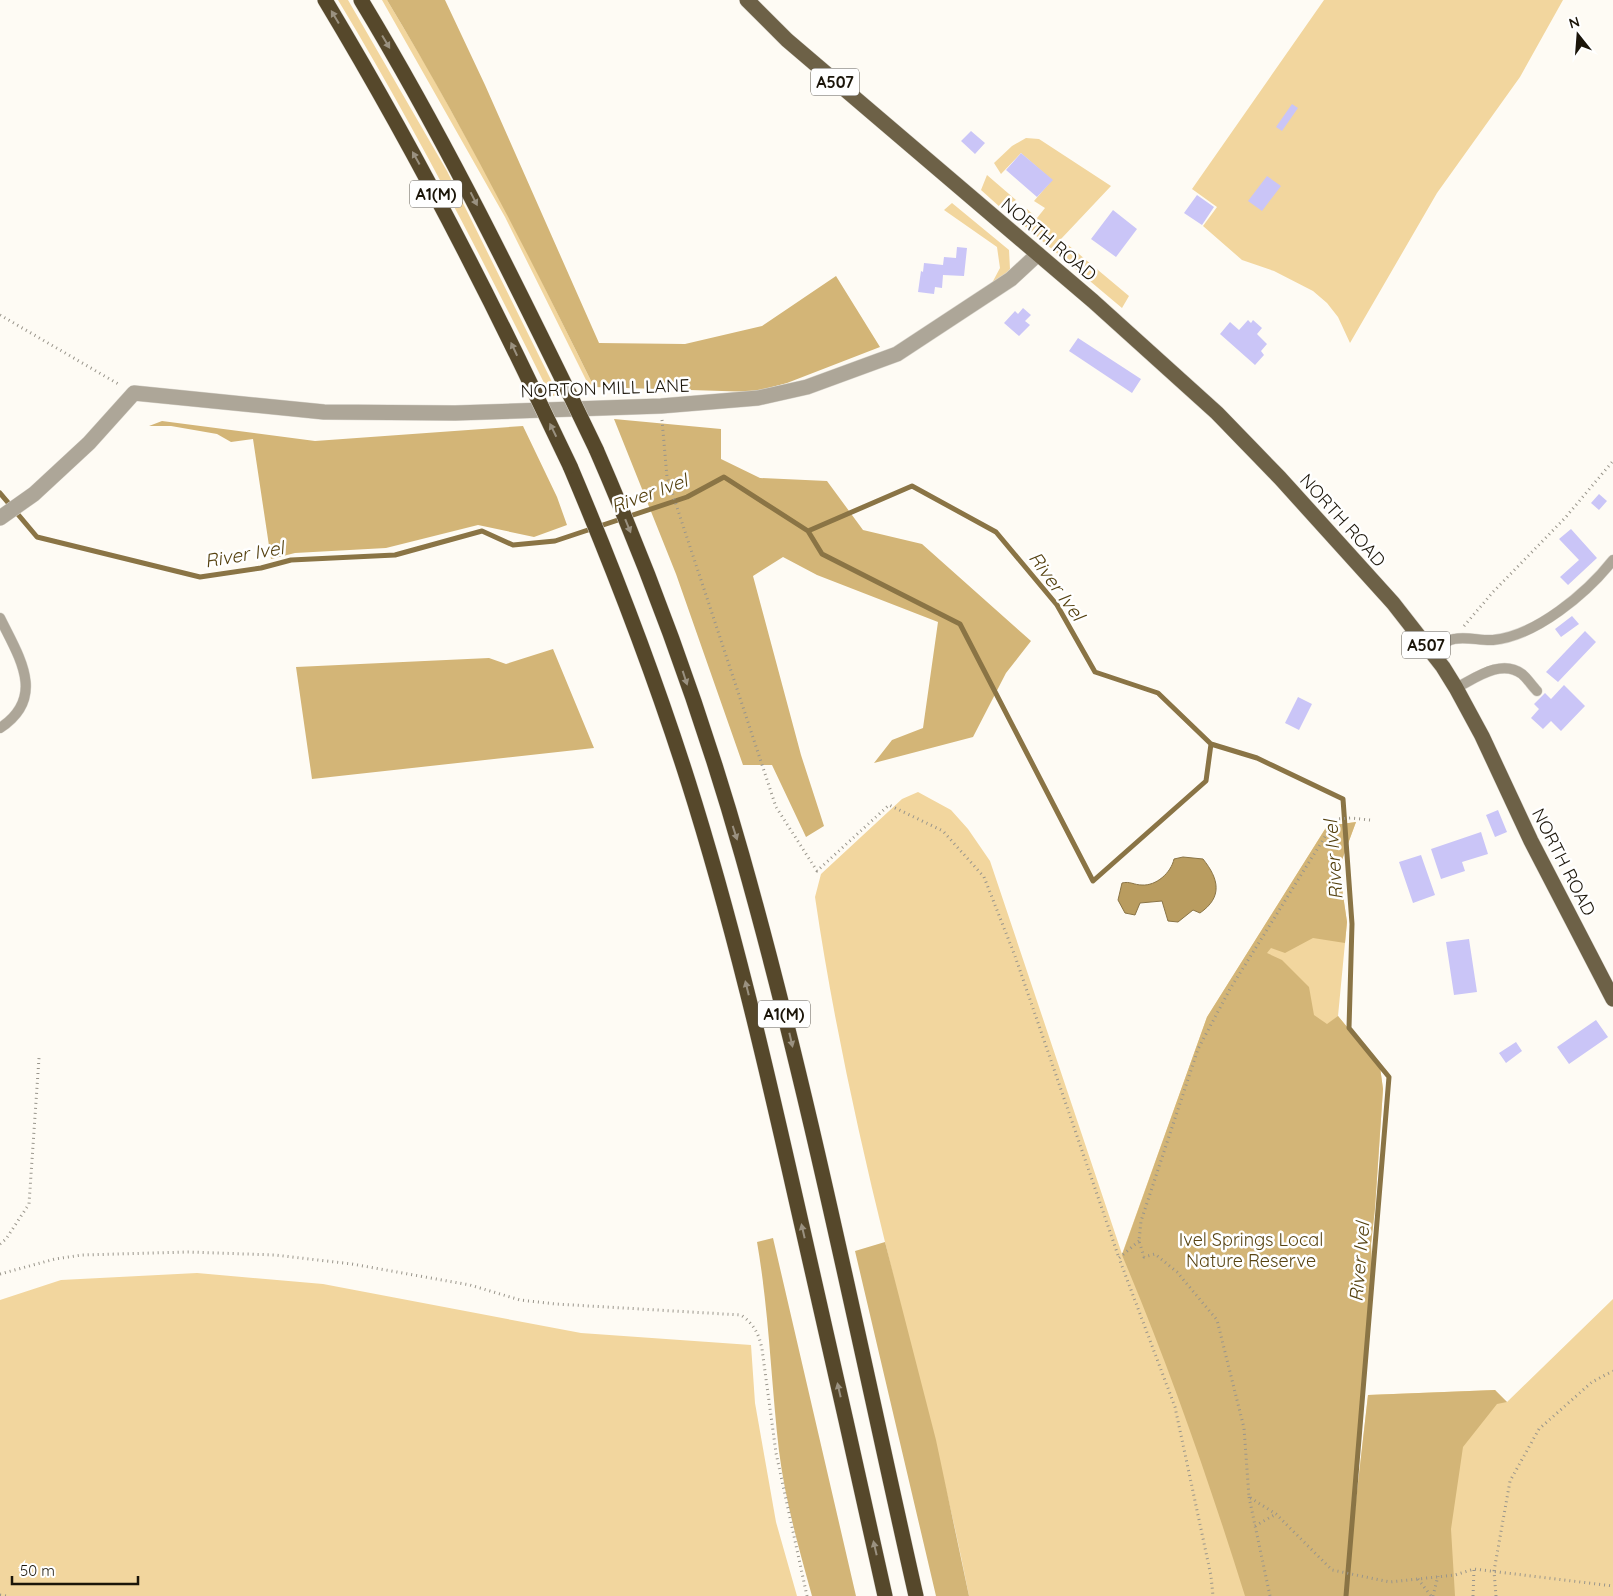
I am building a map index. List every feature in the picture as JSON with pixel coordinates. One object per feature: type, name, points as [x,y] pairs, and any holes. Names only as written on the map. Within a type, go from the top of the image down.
[{"type":"highway","name":"A1(M)","points":[[325,0],[370,75],[476,270],[570,466],[615,574],[649,667],[688,780],[747,985],[886,1596]]},
{"type":"highway","name":"A1(M)","points":[[361,0],[406,75],[456,165],[569,392],[596,449],[640,554],[680,662],[741,851],[776,978],[916,1596]]},
{"type":"main road","name":"NORTH ROAD","points":[[747,0],[787,40],[926,161],[1038,254],[1216,414],[1280,478],[1386,596],[1430,651],[1456,688],[1482,736],[1531,841],[1613,999]]},
{"type":"street","name":"NORTON MILL LANE","points":[[134,393],[324,412],[455,413],[661,406],[766,396],[806,387],[897,354],[1011,280],[1038,254]]},
{"type":"street","points":[[2,516],[24,501],[89,443],[134,393]]},
{"type":"lane","points":[[1430,651],[1454,638],[1493,640],[1518,634],[1542,622],[1578,596],[1613,560]]},
{"type":"lane","points":[[0,618],[14,647],[27,690],[20,710],[0,728]]},
{"type":"lane","points":[[1456,688],[1499,668],[1511,669],[1521,673],[1538,691]]},
{"type":"path","points":[[0,315],[134,393]]},
{"type":"path","points":[[661,406],[667,477],[776,807],[817,871],[889,805],[943,831],[984,877],[1015,956],[1119,1258],[1175,1407],[1211,1576],[1213,1596]]},
{"type":"path","points":[[1454,638],[1492,592],[1566,518],[1613,461]]},
{"type":"path","points":[[1270,1596],[1249,1496],[1244,1428],[1217,1320],[1177,1272],[1154,1254],[1144,1257],[1139,1240],[1141,1221],[1155,1173],[1198,1049],[1230,989],[1336,820],[1351,818],[1370,820]]},
{"type":"path","points":[[0,1244],[6,1239],[29,1204],[39,1058]]},
{"type":"path","points":[[1119,1258],[1139,1240]]},
{"type":"path","points":[[0,1274],[55,1259],[82,1255],[188,1252],[275,1255],[352,1264],[470,1285],[520,1300],[556,1304],[741,1315],[750,1321],[759,1335],[776,1453],[807,1596]]},
{"type":"path","points":[[1496,1596],[1494,1571],[1510,1481],[1539,1429],[1592,1382],[1613,1370]]},
{"type":"path","points":[[1249,1496],[1276,1514],[1332,1570],[1336,1571],[1390,1582],[1455,1575],[1474,1570],[1494,1571],[1613,1586]]},
{"type":"path","points":[[1255,1526],[1276,1514]]},
{"type":"path","points":[[1473,1596],[1474,1570]]},
{"type":"path","points":[[1432,1596],[1438,1576]]},
{"type":"path","points":[[1418,1579],[1432,1596]]},
{"type":"path","points":[[0,1595],[6,1596]]},
{"type":"green space","points":[[338,0],[348,0],[447,171],[558,394],[551,397],[449,196],[395,97]]},
{"type":"green space","points":[[382,0],[387,0],[427,67],[509,215],[594,387],[590,388],[505,217]]},
{"type":"green space","points":[[387,0],[445,0],[485,85],[599,343],[685,344],[762,326],[836,276],[880,347],[787,383],[754,392],[594,387],[495,191]]},
{"type":"green space","points":[[1324,0],[1563,0],[1520,77],[1437,193],[1350,343],[1338,317],[1327,303],[1313,291],[1274,271],[1242,260],[1203,226],[1217,207],[1192,189]]},
{"type":"green space","points":[[1026,138],[1039,139],[1111,186],[1061,239],[1129,296],[1122,308],[1022,224],[1021,215],[1027,209],[1037,218],[1045,208],[1034,201],[1052,180],[1021,153],[1001,174],[994,163],[1012,146]]},
{"type":"green space","points":[[987,175],[1016,200],[1001,208],[981,190]]},
{"type":"green space","points":[[952,203],[1009,250],[1010,269],[1003,277],[992,283],[1000,268],[997,247],[944,210]]},
{"type":"green space","points":[[614,419],[721,429],[721,459],[760,478],[827,481],[863,530],[922,544],[1031,641],[1006,673],[973,737],[874,763],[892,740],[923,728],[938,622],[817,575],[783,557],[753,576],[801,755],[824,826],[806,837],[772,765],[743,765],[676,574]]},
{"type":"green space","points":[[162,421],[315,441],[523,426],[557,497],[567,525],[534,537],[478,525],[386,548],[295,553],[271,559],[253,439],[231,442],[217,434],[171,426],[149,426]]},
{"type":"green space","points":[[553,649],[594,748],[312,779],[296,667],[489,658],[506,664]]},
{"type":"green space","points":[[918,792],[951,810],[968,829],[990,861],[1122,1254],[1207,1017],[1327,826],[1356,822],[1339,868],[1347,922],[1338,1016],[1380,1067],[1383,1089],[1371,1244],[1372,1269],[1350,1554],[1368,1395],[1495,1390],[1507,1402],[1613,1299],[1613,1596],[969,1596],[940,1463],[855,1113],[829,984],[815,897],[821,874],[902,799]]},
{"type":"green space","name":"Ivel Springs Local Nature Reserve","points":[[1356,822],[1339,868],[1347,922],[1345,943],[1313,938],[1285,953],[1271,948],[1267,953],[1282,960],[1309,987],[1314,1015],[1327,1024],[1338,1016],[1380,1067],[1383,1089],[1371,1244],[1372,1269],[1350,1554],[1368,1395],[1495,1390],[1507,1402],[1497,1404],[1463,1447],[1451,1529],[1455,1596],[1245,1596],[1188,1424],[1122,1255],[1207,1017],[1327,826]]},
{"type":"green space","points":[[773,1238],[856,1596],[812,1596],[793,1524],[779,1451],[767,1320],[757,1242]]},
{"type":"green space","points":[[885,1242],[936,1440],[969,1596],[936,1596],[855,1251]]},
{"type":"green space","points":[[197,1273],[323,1284],[581,1333],[751,1345],[755,1403],[776,1522],[797,1596],[0,1596],[0,1300],[61,1280]]},
{"type":"shaded area","points":[[1183,857],[1203,859],[1213,874],[1216,888],[1215,894],[1207,907],[1200,913],[1193,910],[1178,922],[1168,921],[1162,901],[1140,903],[1135,915],[1125,913],[1118,900],[1122,883],[1147,885],[1157,881],[1170,869],[1174,859]]},
{"type":"building","points":[[1292,104],[1298,108],[1282,131],[1276,127]]},
{"type":"building","points":[[971,131],[985,143],[975,154],[961,141]]},
{"type":"building","points":[[1021,153],[1053,180],[1037,197],[1006,170]]},
{"type":"building","points":[[1267,176],[1281,186],[1262,211],[1248,201]]},
{"type":"building","points":[[1197,195],[1214,207],[1202,225],[1184,213]]},
{"type":"building","points":[[1113,210],[1137,229],[1116,257],[1091,239]]},
{"type":"building","points":[[957,247],[967,248],[964,276],[943,275],[942,288],[935,287],[934,294],[918,292],[924,263],[943,265],[944,257],[956,258]]},
{"type":"building","points":[[1023,308],[1031,315],[1025,321],[1030,325],[1019,336],[1004,323],[1015,311],[1018,314]]},
{"type":"building","points":[[1248,320],[1251,323],[1253,320],[1262,328],[1257,334],[1267,344],[1261,351],[1264,355],[1255,365],[1220,334],[1230,322],[1239,330]]},
{"type":"building","points":[[1078,338],[1141,379],[1132,393],[1069,351]]},
{"type":"building","points":[[1599,494],[1607,501],[1599,510],[1591,503]]},
{"type":"building","points":[[1571,529],[1597,558],[1568,585],[1560,577],[1579,560],[1559,539]]},
{"type":"building","points":[[1572,616],[1579,624],[1561,637],[1555,629]]},
{"type":"building","points":[[1585,631],[1596,642],[1558,682],[1546,672]]},
{"type":"building","points":[[1564,685],[1585,706],[1561,731],[1551,721],[1543,729],[1531,718],[1539,709],[1534,704],[1545,693],[1551,699]]},
{"type":"building","points":[[1298,697],[1312,704],[1299,730],[1285,723]]},
{"type":"building","points":[[1498,810],[1507,832],[1495,837],[1486,815]]},
{"type":"building","points":[[1481,832],[1488,854],[1462,862],[1465,871],[1441,879],[1431,849]]},
{"type":"building","points":[[1421,855],[1435,895],[1413,903],[1399,862]]},
{"type":"building","points":[[1469,939],[1477,992],[1454,995],[1446,942]]},
{"type":"building","points":[[1596,1020],[1608,1037],[1569,1064],[1557,1047]]},
{"type":"building","points":[[1516,1042],[1522,1051],[1506,1063],[1499,1053]]},
{"type":"waterway","name":"River Ivel","points":[[0,493],[37,537],[200,577],[261,568],[291,560],[395,555],[482,531],[513,545],[555,541],[687,497],[724,477],[808,531],[912,486],[996,532],[1057,605],[1095,672],[1158,693],[1211,744],[1257,758],[1343,799],[1352,924],[1349,1028],[1389,1077],[1346,1596]]},
{"type":"waterway","points":[[808,531],[822,554],[960,624],[1093,881],[1206,781],[1211,744]]}]
